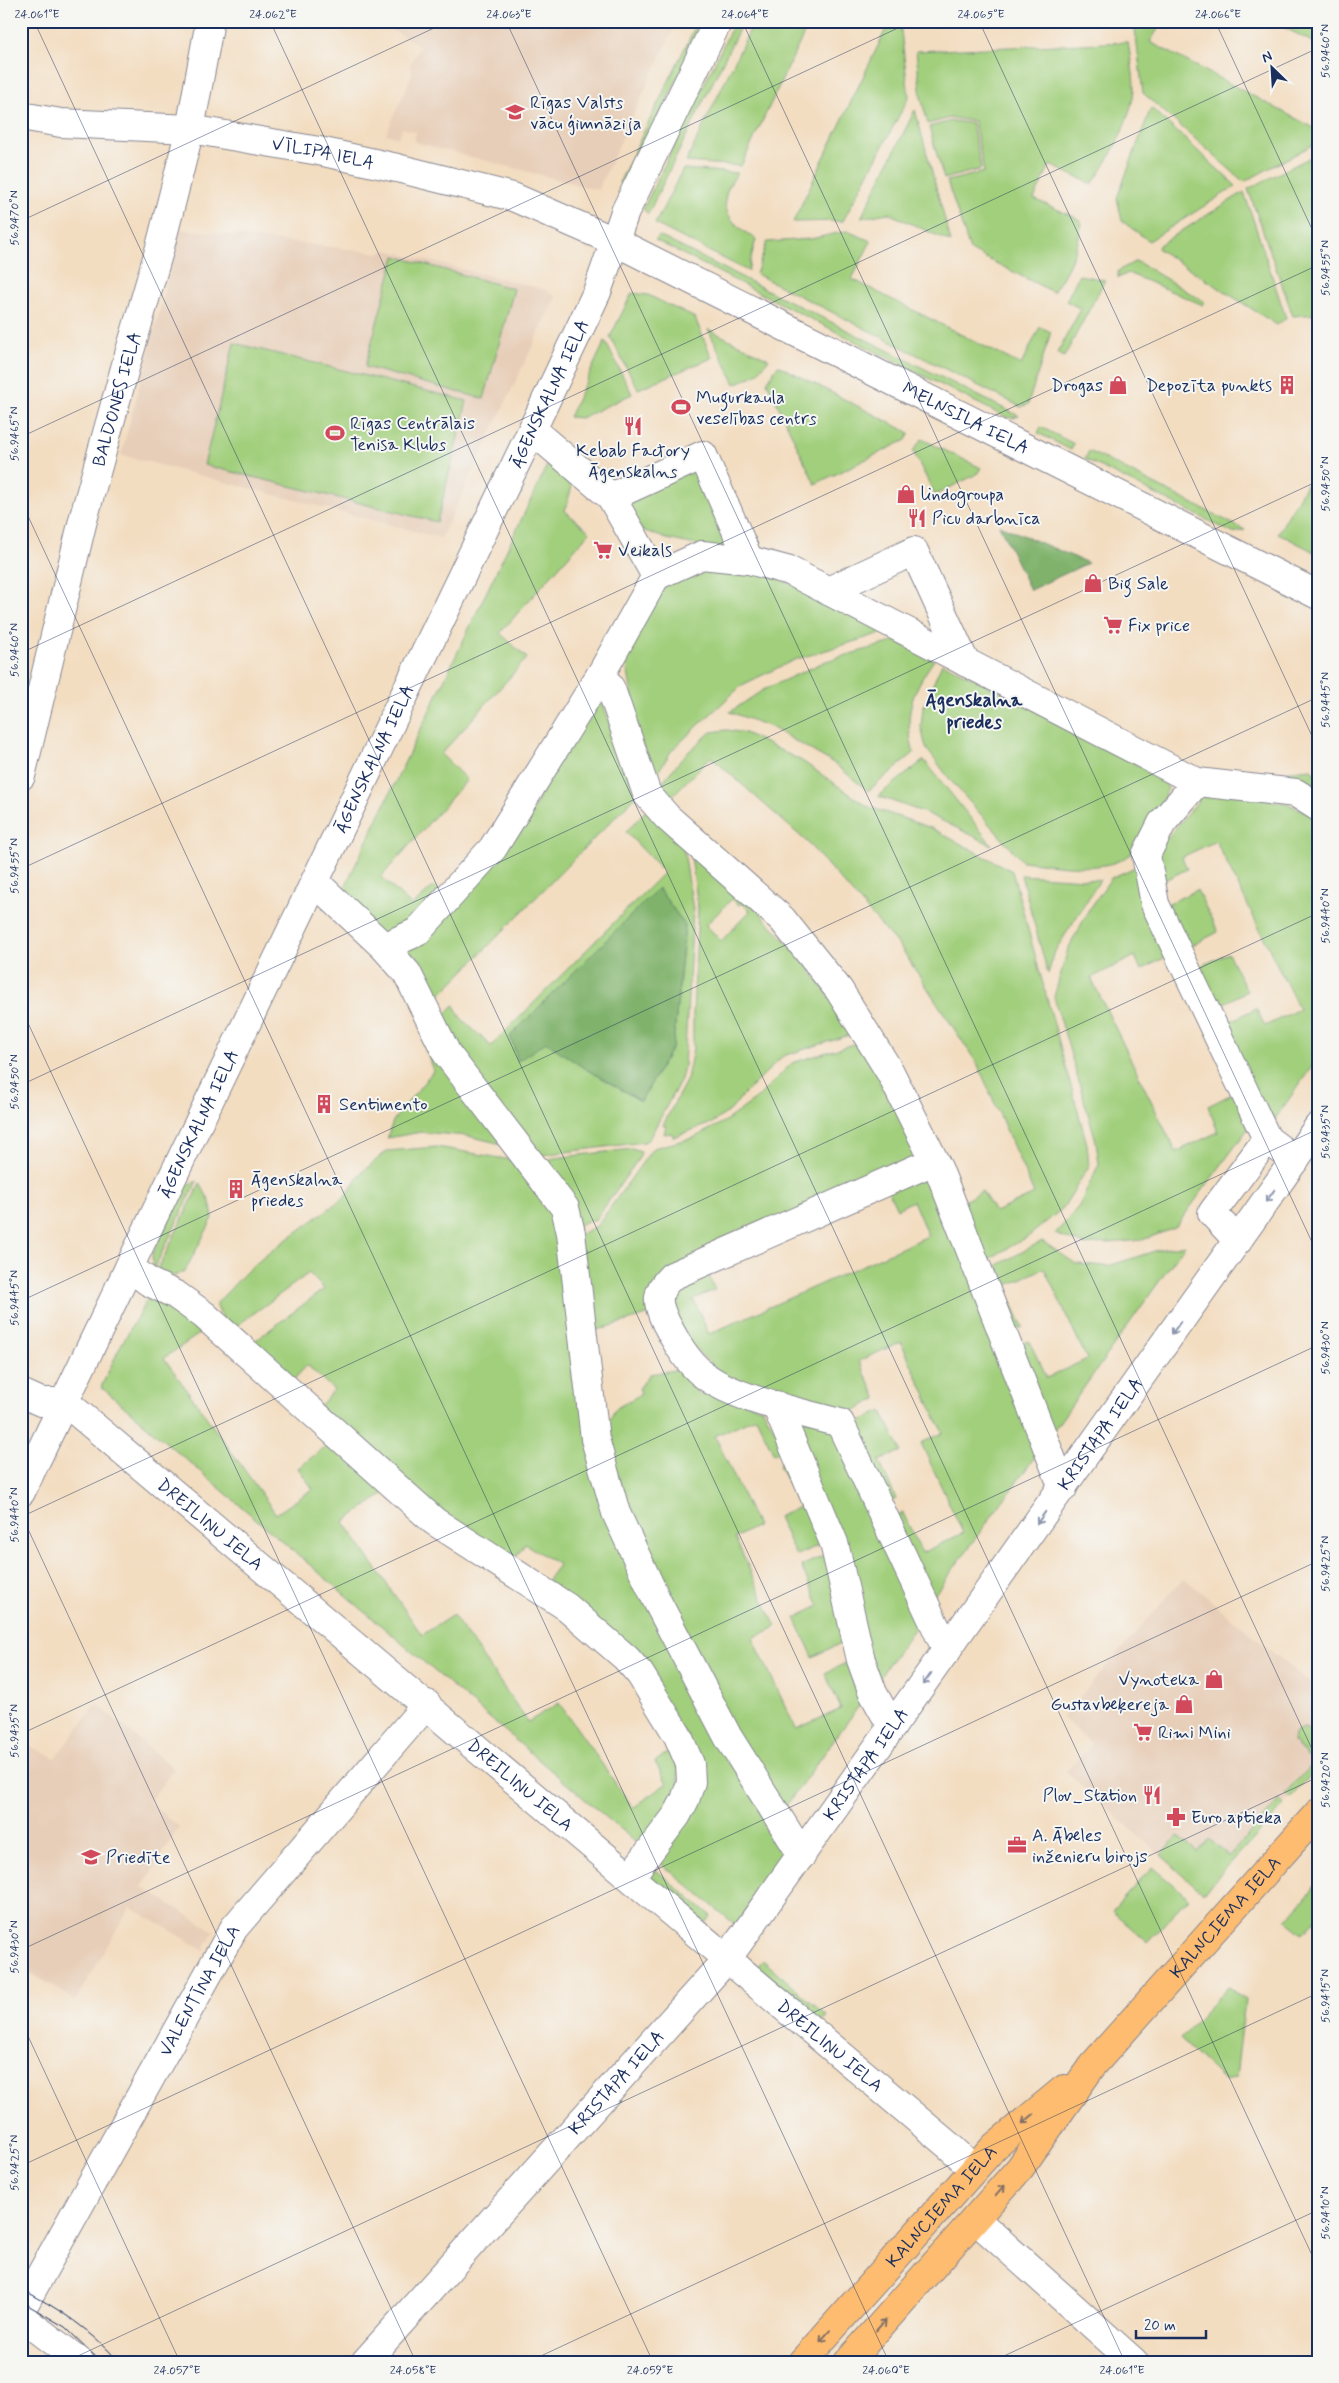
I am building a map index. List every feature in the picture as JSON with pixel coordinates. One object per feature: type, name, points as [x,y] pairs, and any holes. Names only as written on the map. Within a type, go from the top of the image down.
[{"type":"main road","name":"KALNCIEMA IELA","points":[[848,2362],[1020,2168],[1092,2066],[1318,1813]]},
{"type":"main road","name":"KALNCIEMA IELA","points":[[802,2362],[995,2146],[1092,2066]]},
{"type":"street","name":"BALDONES IELA","points":[[21,776],[83,520],[159,252],[190,129],[210,21]]},
{"type":"street","name":"ĀGENSKALNA IELA","points":[[21,1492],[316,883],[532,430],[597,292],[625,212],[718,21]]},
{"type":"street","name":"VĪLIPA IELA","points":[[21,116],[61,123],[190,129],[320,151],[513,197],[614,241]]},
{"type":"street","name":"MELNSILA IELA","points":[[614,241],[1318,595]]},
{"type":"street","points":[[532,430],[611,498],[656,576]]},
{"type":"street","points":[[611,498],[703,455],[750,560]]},
{"type":"street","points":[[828,590],[914,551],[964,662]]},
{"type":"street","points":[[384,946],[417,932],[493,848],[601,674],[656,576],[702,555],[750,560],[790,571],[1197,782],[1296,793],[1318,807]]},
{"type":"street","points":[[601,674],[611,689],[647,794],[666,817],[782,919],[839,990],[890,1072],[934,1161],[1063,1488]]},
{"type":"street","points":[[1197,782],[1162,823],[1146,855],[1155,904],[1267,1139],[1295,1160]]},
{"type":"street","points":[[316,883],[384,946],[407,973],[447,1054],[565,1208],[571,1233],[595,1439],[616,1513],[658,1604],[728,1737],[802,1855]]},
{"type":"street","name":"KRISTAPA IELA","points":[[365,2362],[727,1958],[1318,1127]]},
{"type":"street","points":[[1238,1241],[1212,1214],[1267,1139]]},
{"type":"street","points":[[934,1161],[672,1276],[661,1286],[658,1295],[664,1318],[676,1342],[704,1375],[722,1385],[776,1405],[840,1423],[947,1651]]},
{"type":"street","points":[[129,1267],[149,1282],[176,1295],[204,1315],[434,1521],[567,1607],[626,1658],[640,1674],[678,1736],[690,1764],[691,1782],[685,1800],[677,1815],[631,1876]]},
{"type":"street","points":[[21,1393],[40,1402],[65,1402]]},
{"type":"street","name":"DREILIŅU IELA","points":[[65,1402],[631,1876],[948,2145],[974,2170]]},
{"type":"street","points":[[776,1405],[834,1543],[861,1660],[873,1693],[892,1727]]},
{"type":"street","name":"VALENTĪNA IELA","points":[[21,2310],[234,1928],[427,1704]]},
{"type":"street","points":[[975,2219],[1134,2362]]},
{"type":"street","points":[[21,2317],[80,2362]]},
{"type":"shaded area","name":"Rīgas Valsts vācu ģimnāzija","points":[[374,21],[677,21],[598,190],[414,142],[416,132],[402,128],[398,138],[386,134],[413,72],[410,66],[420,45]]},
{"type":"shaded area","points":[[181,229],[380,253],[386,250],[546,290],[556,297],[441,538],[121,455]]},
{"type":"shaded area","points":[[1184,1578],[1318,1690],[1318,1767],[1203,1893],[1066,1772],[1092,1744],[1062,1717]]},
{"type":"shaded area","name":"Priedīte","points":[[97,1704],[174,1769],[149,1802],[179,1827],[142,1887],[214,1931],[204,1950],[130,1907],[75,2001],[52,1985],[21,1969],[21,1742],[55,1758]]},
{"type":"green space","points":[[698,21],[706,21],[625,185],[619,183]]},
{"type":"green space","points":[[735,21],[743,21],[648,214],[643,209]]},
{"type":"green space","points":[[754,21],[810,21],[741,166],[686,162]]},
{"type":"green space","points":[[1134,21],[1163,21],[1150,42],[1318,130],[1318,142],[1244,182],[1143,93]]},
{"type":"green space","points":[[1272,21],[1318,21],[1318,45]]},
{"type":"green space","points":[[900,23],[909,97],[843,221],[793,222],[888,25]]},
{"type":"green space","points":[[1128,42],[1134,82],[1133,99],[1125,125],[1106,164],[1092,184],[1050,165],[1034,199],[1081,220],[1076,248],[1053,292],[970,250],[947,181],[984,172],[974,121],[950,118],[928,124],[921,97],[916,51]]},
{"type":"green space","points":[[1151,108],[1236,186],[1149,241],[1122,221],[1117,198]]},
{"type":"green space","points":[[915,110],[951,242],[888,213],[861,218]]},
{"type":"green space","points":[[951,121],[972,123],[981,169],[944,179],[929,127]]},
{"type":"green space","points":[[1311,157],[1318,171],[1318,314],[1293,316],[1248,189]]},
{"type":"green space","points":[[683,169],[737,173],[726,195],[725,203],[729,216],[734,222],[756,239],[748,271],[655,224]]},
{"type":"green space","points":[[1244,192],[1286,318],[1277,325],[1158,249],[1159,245]]},
{"type":"green space","points":[[847,231],[871,241],[852,279],[1021,365],[1040,327],[1051,332],[1028,404],[1021,407],[756,274],[767,242],[811,239]]},
{"type":"green space","points":[[659,236],[1019,416],[1013,418],[1005,417],[655,240]]},
{"type":"green space","points":[[395,256],[514,289],[484,399],[365,367]]},
{"type":"green space","points":[[1136,261],[1205,302],[1203,305],[1128,273],[1118,278],[1118,271]]},
{"type":"green space","points":[[1079,275],[1105,280],[1064,357],[1057,353],[1081,309],[1066,301]]},
{"type":"green space","points":[[632,293],[648,295],[695,318],[712,358],[638,389],[610,337]]},
{"type":"green space","points":[[708,329],[769,359],[757,374],[735,384]]},
{"type":"green space","points":[[605,341],[632,394],[581,418],[569,417]]},
{"type":"green space","name":"Rīgas Centrālais Tenisa Klubs","points":[[234,343],[467,401],[437,522],[204,465]]},
{"type":"green space","points":[[778,365],[910,433],[906,440],[815,484],[767,382]]},
{"type":"green space","points":[[1041,427],[1074,444],[1071,450],[1038,433]]},
{"type":"green space","points":[[922,439],[981,468],[977,474],[935,495],[913,451]]},
{"type":"green space","points":[[1089,451],[1245,530],[1233,533],[1085,459]]},
{"type":"green space","points":[[703,461],[744,555],[667,539],[642,530],[619,499]]},
{"type":"green space","points":[[548,464],[572,486],[565,511],[590,532],[500,633],[527,658],[441,754],[467,780],[381,877],[412,906],[434,886],[445,897],[383,939],[340,897]]},
{"type":"green space","points":[[1318,474],[1318,513],[1315,519],[1318,521],[1318,554],[1278,533],[1306,485]]},
{"type":"green space","points":[[999,525],[1088,563],[1030,590]]},
{"type":"green space","points":[[701,566],[751,569],[819,594],[885,632],[794,660],[742,685],[672,750],[654,778],[639,735],[624,649],[660,587]]},
{"type":"green space","points":[[896,641],[934,660],[920,683],[911,704],[909,727],[914,753],[868,791],[835,764],[771,727],[730,712],[763,690],[826,661]]},
{"type":"green space","points":[[942,663],[1027,704],[1092,743],[1159,775],[1168,788],[1148,831],[1133,852],[1110,864],[1095,866],[1065,866],[1022,861],[952,782],[926,748],[921,727],[923,708]]},
{"type":"green space","points":[[598,690],[636,796],[432,1003],[393,951],[421,936],[524,828],[557,763]]},
{"type":"green space","points":[[727,730],[745,733],[802,761],[867,806],[931,828],[1012,871],[1087,1144],[1089,1166],[1063,1208],[1029,1236],[982,1263],[957,1205],[982,1191],[995,1212],[1034,1194],[978,1065],[901,948],[807,842],[711,757],[667,801],[656,789],[686,754],[711,732]]},
{"type":"green space","points":[[924,760],[992,845],[928,814],[878,796]]},
{"type":"green space","points":[[1312,769],[1314,773],[1318,772],[1318,791],[1289,781],[1290,771]]},
{"type":"green space","points":[[1208,789],[1286,803],[1318,817],[1318,1058],[1270,1126],[1222,1026],[1256,1008],[1265,1026],[1299,1009],[1216,841],[1182,857],[1187,869],[1159,883],[1157,850]]},
{"type":"green space","points":[[648,808],[683,844],[693,910],[684,1066],[681,1079],[649,1139],[644,1142],[534,1156],[437,1022],[454,1005],[461,1018],[491,1046],[664,872],[626,832]],"holes":[[[658,888],[685,925],[673,1046],[641,1101],[584,1068],[546,1042],[510,1036]]]},
{"type":"green space","points":[[690,849],[748,900],[803,960],[856,1033],[783,1056],[741,1097],[731,1110],[712,1123],[673,1137],[672,1133],[664,1134],[666,1126],[663,1125],[687,1079],[693,1049],[698,908]],"holes":[[[732,899],[739,905],[742,903],[750,911],[721,941],[706,925]]]},
{"type":"green space","points":[[1142,864],[1170,955],[1141,970],[1135,956],[1091,978],[1176,1152],[1218,1132],[1208,1106],[1236,1092],[1250,1126],[1175,1228],[1142,1240],[1085,1245],[1055,1234],[1079,1206],[1099,1164],[1096,1141],[1054,997],[1068,949],[1089,910],[1111,878]]},
{"type":"green space","points":[[1021,875],[1100,880],[1055,951],[1048,974]]},
{"type":"green space","points":[[658,888],[685,925],[673,1046],[641,1101],[584,1068],[546,1042],[518,1061],[510,1036]]},
{"type":"green space","points":[[1197,890],[1218,932],[1187,948],[1167,904]]},
{"type":"green space","points":[[1228,953],[1247,991],[1217,1007],[1197,968]]},
{"type":"green space","points":[[430,1032],[506,1145],[468,1136],[421,1132],[387,1138],[393,1121],[433,1071],[423,1040]]},
{"type":"green space","points":[[863,1041],[928,1159],[682,1265],[657,1312],[591,1332],[578,1235],[597,1226],[653,1148],[693,1138],[724,1122],[756,1099],[792,1063]]},
{"type":"green space","points":[[437,1147],[517,1161],[559,1217],[585,1423],[789,1848],[736,1925],[654,1858],[674,1828],[687,1735],[546,1582],[559,1565],[525,1544],[512,1563],[477,1543],[319,1407],[334,1390],[307,1365],[290,1384],[248,1346],[324,1289],[309,1273],[231,1330],[223,1321],[216,1304],[247,1271],[271,1251],[346,1196],[361,1173],[387,1151]]},
{"type":"green space","points":[[632,1149],[641,1152],[639,1158],[596,1219],[577,1226],[536,1163],[554,1158]]},
{"type":"green space","points":[[931,1168],[1040,1450],[932,1598],[893,1518],[903,1513],[922,1553],[963,1533],[921,1443],[943,1433],[901,1342],[859,1361],[877,1399],[843,1416],[722,1375],[677,1331],[669,1289],[706,1269],[715,1290],[693,1299],[709,1334],[928,1236],[913,1201],[897,1209],[887,1188]]},
{"type":"green space","points":[[197,1181],[153,1271],[152,1255],[186,1185]]},
{"type":"green space","points":[[200,1183],[210,1202],[213,1218],[185,1271],[175,1276],[156,1273]]},
{"type":"green space","points":[[1042,1241],[1076,1264],[1108,1266],[1158,1250],[1185,1245],[1051,1434],[1015,1347],[1029,1341],[1047,1378],[1087,1359],[1044,1268],[1004,1287],[1023,1327],[1010,1332],[985,1272]]},
{"type":"green space","points":[[153,1289],[208,1328],[164,1358],[276,1514],[313,1489],[298,1468],[335,1439],[391,1489],[344,1522],[422,1635],[453,1615],[528,1722],[559,1703],[633,1808],[667,1783],[655,1762],[672,1749],[678,1762],[679,1795],[641,1847],[101,1387],[120,1347]]},
{"type":"green space","points":[[687,1368],[699,1395],[713,1388],[763,1409],[786,1449],[774,1454],[756,1417],[715,1436],[757,1526],[735,1538],[776,1627],[753,1638],[796,1729],[841,1709],[825,1673],[850,1661],[867,1695],[783,1810],[738,1739],[631,1522],[605,1431],[615,1409],[641,1394],[639,1388],[650,1374]]},
{"type":"green space","points":[[882,1411],[901,1451],[879,1461],[896,1499],[886,1504],[849,1426]]},
{"type":"green space","points":[[794,1416],[838,1428],[924,1615],[876,1682]]},
{"type":"green space","points":[[791,1459],[827,1541],[796,1556],[778,1517],[799,1507],[779,1465]]},
{"type":"green space","points":[[830,1553],[843,1642],[813,1657],[795,1618],[819,1606],[801,1566]]},
{"type":"green space","points":[[1303,1728],[1307,1729],[1318,1739],[1318,1767],[1290,1798],[1285,1793],[1314,1762],[1293,1742],[1294,1734]]},
{"type":"green space","points":[[1279,1800],[1284,1805],[1203,1893],[1161,1855],[1178,1836],[1197,1852],[1209,1839],[1229,1856]]},
{"type":"green space","points":[[649,1864],[711,1916],[705,1923],[651,1879],[648,1871]]},
{"type":"green space","points":[[1152,1867],[1189,1898],[1147,1942],[1112,1911]]},
{"type":"green space","points":[[1318,1883],[1318,1917],[1303,1934],[1286,1920]]},
{"type":"green space","points":[[763,1960],[827,2016],[821,2023],[757,1967]]},
{"type":"green space","points":[[1228,1986],[1245,2000],[1236,2077],[1228,2081],[1223,2079],[1180,2039]]},
{"type":"tram line","points":[[21,2289],[74,2321],[98,2340],[119,2362]]},
{"type":"tram line","points":[[21,2301],[65,2327],[101,2362]]},
{"type":"place","name":"Rīgas Valsts vācu ģimnāzija","points":[[515,112]]},
{"type":"place","name":"Drogas","points":[[1118,385]]},
{"type":"place","name":"Depozīta punkts","points":[[1287,385]]},
{"type":"place","name":"Mugurkaula veselības centrs","points":[[681,407]]},
{"type":"place","name":"Kebab Factory Āgenskalns","points":[[633,426]]},
{"type":"place","name":"Rīgas Centrālais Tenisa Klubs","points":[[335,433]]},
{"type":"place","name":"lindogroupa","points":[[906,494]]},
{"type":"place","name":"Picu darbnīca","points":[[917,518]]},
{"type":"place","name":"Veikals","points":[[603,550]]},
{"type":"place","name":"Big Sale","points":[[1093,583]]},
{"type":"place","name":"Fix price","points":[[1113,625]]},
{"type":"place","name":"Sentimento","points":[[324,1104]]},
{"type":"place","name":"Āgenskalna priedes","points":[[236,1189]]},
{"type":"place","name":"Vynoteka","points":[[1214,1679]]},
{"type":"place","name":"Gustavbeķereja","points":[[1184,1704]]},
{"type":"place","name":"Rimi Mini","points":[[1143,1732]]},
{"type":"place","name":"Plov_Station","points":[[1152,1795]]},
{"type":"place","name":"Euro aptieka","points":[[1176,1817]]},
{"type":"place","name":"A. Ābeles inženieru birojs","points":[[1017,1845]]},
{"type":"place","name":"Priedīte","points":[[91,1857]]},
{"type":"district","name":"Āgenskalna priedes","points":[[974,710]]}]
